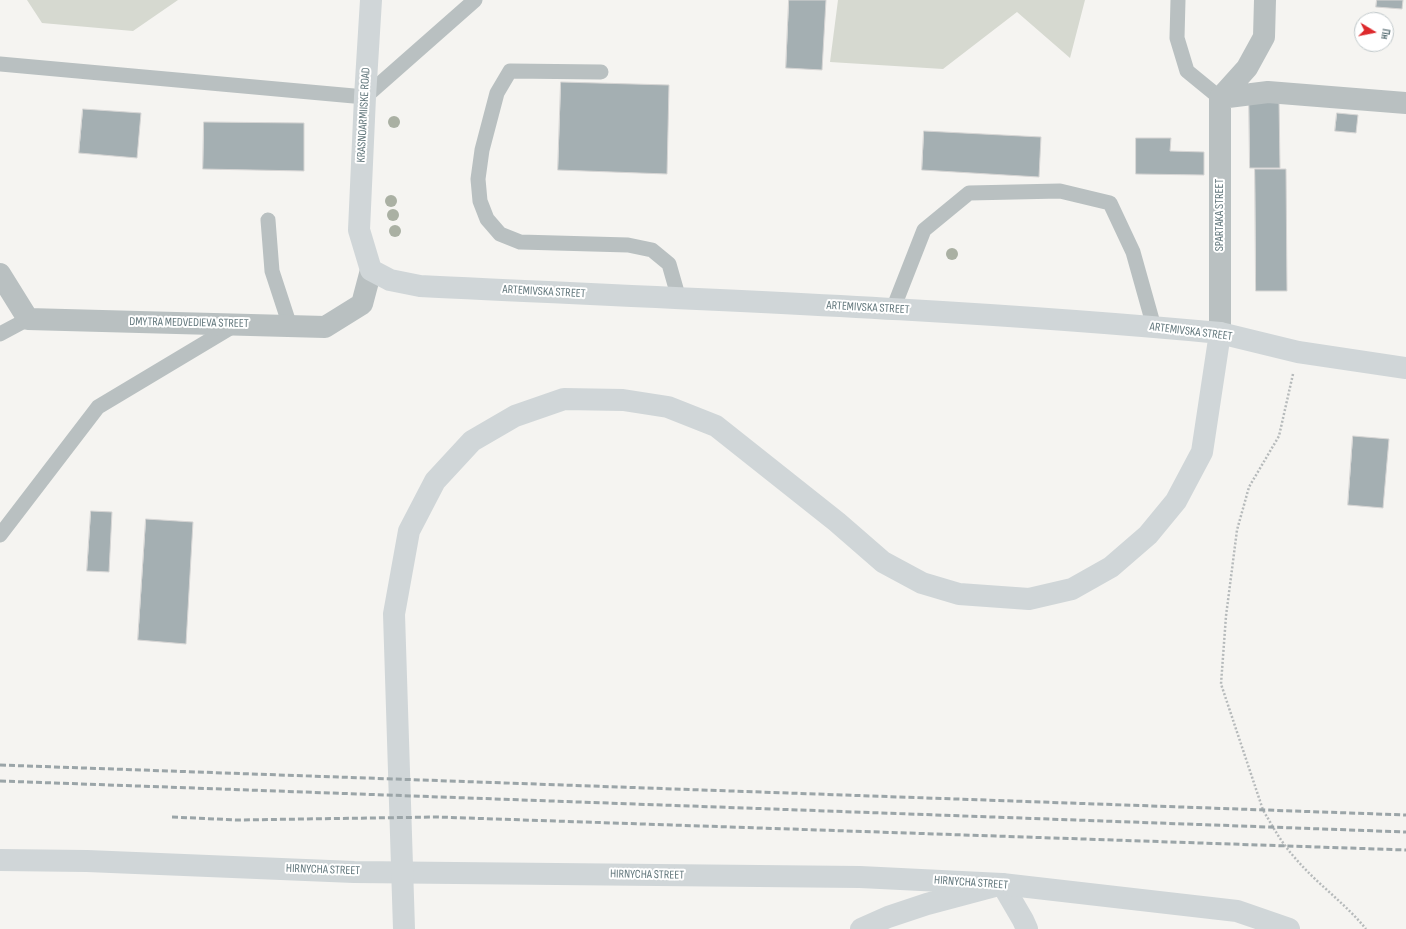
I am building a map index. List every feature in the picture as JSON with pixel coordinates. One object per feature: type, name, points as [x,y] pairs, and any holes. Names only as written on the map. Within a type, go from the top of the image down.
[{"type":"main road","name":"KRASNOARMIISKE ROAD","points":[[371,0],[359,230],[371,270]]},
{"type":"main road","name":"ARTEMIVSKA STREET","points":[[371,270],[390,280],[420,286],[893,309],[1220,333],[1298,352],[1406,368]]},
{"type":"main road","points":[[404,929],[394,614],[409,531],[435,481],[472,442],[515,416],[564,400],[623,400],[668,407],[716,426],[831,518],[883,562],[922,583],[959,594],[1030,599],[1072,589],[1111,567],[1148,535],[1176,501],[1202,452],[1220,333]]},
{"type":"main road","name":"HIRNYCHA STREET","points":[[0,860],[87,861],[354,872],[860,876],[1002,884],[1237,911],[1289,929]]},
{"type":"main road","points":[[861,929],[888,917],[927,904],[1002,884],[1027,929]]},
{"type":"street","points":[[1220,98],[1247,68],[1264,37],[1265,0]]},
{"type":"street","points":[[1220,98],[1268,92],[1406,103]]},
{"type":"street","name":"SPARTAKA STREET","points":[[1220,98],[1220,333]]},
{"type":"street","name":"DMYTRA MEDVEDIEVA STREET","points":[[28,319],[325,327],[362,304],[371,270]]},
{"type":"street","points":[[0,274],[28,319]]},
{"type":"lane","points":[[0,64],[365,97],[475,0]]},
{"type":"lane","points":[[1178,0],[1177,38],[1187,71],[1220,98]]},
{"type":"lane","points":[[601,72],[510,71],[497,93],[482,150],[478,179],[480,201],[487,220],[500,234],[520,242],[628,245],[652,250],[670,264],[679,299]]},
{"type":"lane","points":[[893,309],[924,230],[969,194],[1060,191],[1110,204],[1133,252],[1154,327]]},
{"type":"lane","points":[[268,220],[272,271],[290,326]]},
{"type":"lane","points":[[0,334],[28,319]]},
{"type":"lane","points":[[0,535],[98,407],[236,325]]},
{"type":"path","points":[[1298,352],[1279,436],[1249,487],[1237,530],[1226,616],[1221,684],[1263,810],[1273,827],[1284,845],[1297,860],[1366,929]]},
{"type":"shaded area","points":[[27,0],[178,0],[133,31],[42,23]]},
{"type":"shaded area","points":[[838,0],[1085,0],[1070,58],[1017,12],[943,69],[830,62]]},
{"type":"building","points":[[789,0],[826,0],[822,70],[786,68]]},
{"type":"building","points":[[1377,0],[1403,0],[1402,9],[1376,7]]},
{"type":"building","points":[[561,82],[669,85],[667,174],[558,170]]},
{"type":"building","points":[[1249,99],[1279,99],[1280,168],[1250,168]]},
{"type":"building","points":[[83,109],[141,113],[137,158],[79,153]]},
{"type":"building","points":[[1337,113],[1358,115],[1356,133],[1335,131]]},
{"type":"building","points":[[204,122],[304,123],[304,171],[203,169]]},
{"type":"building","points":[[924,131],[1041,137],[1039,177],[922,170]]},
{"type":"building","points":[[1136,138],[1171,138],[1170,151],[1204,152],[1204,175],[1136,174]]},
{"type":"building","points":[[1255,169],[1286,169],[1287,291],[1256,291]]},
{"type":"building","points":[[1353,436],[1389,439],[1383,508],[1348,505]]},
{"type":"building","points":[[91,511],[112,512],[109,572],[87,571]]},
{"type":"building","points":[[146,519],[193,522],[186,644],[138,640]]},
{"type":"railway","points":[[0,765],[1406,815]]},
{"type":"railway","points":[[0,781],[1406,832]]},
{"type":"railway","points":[[172,817],[237,820],[437,817],[1406,850]]}]
